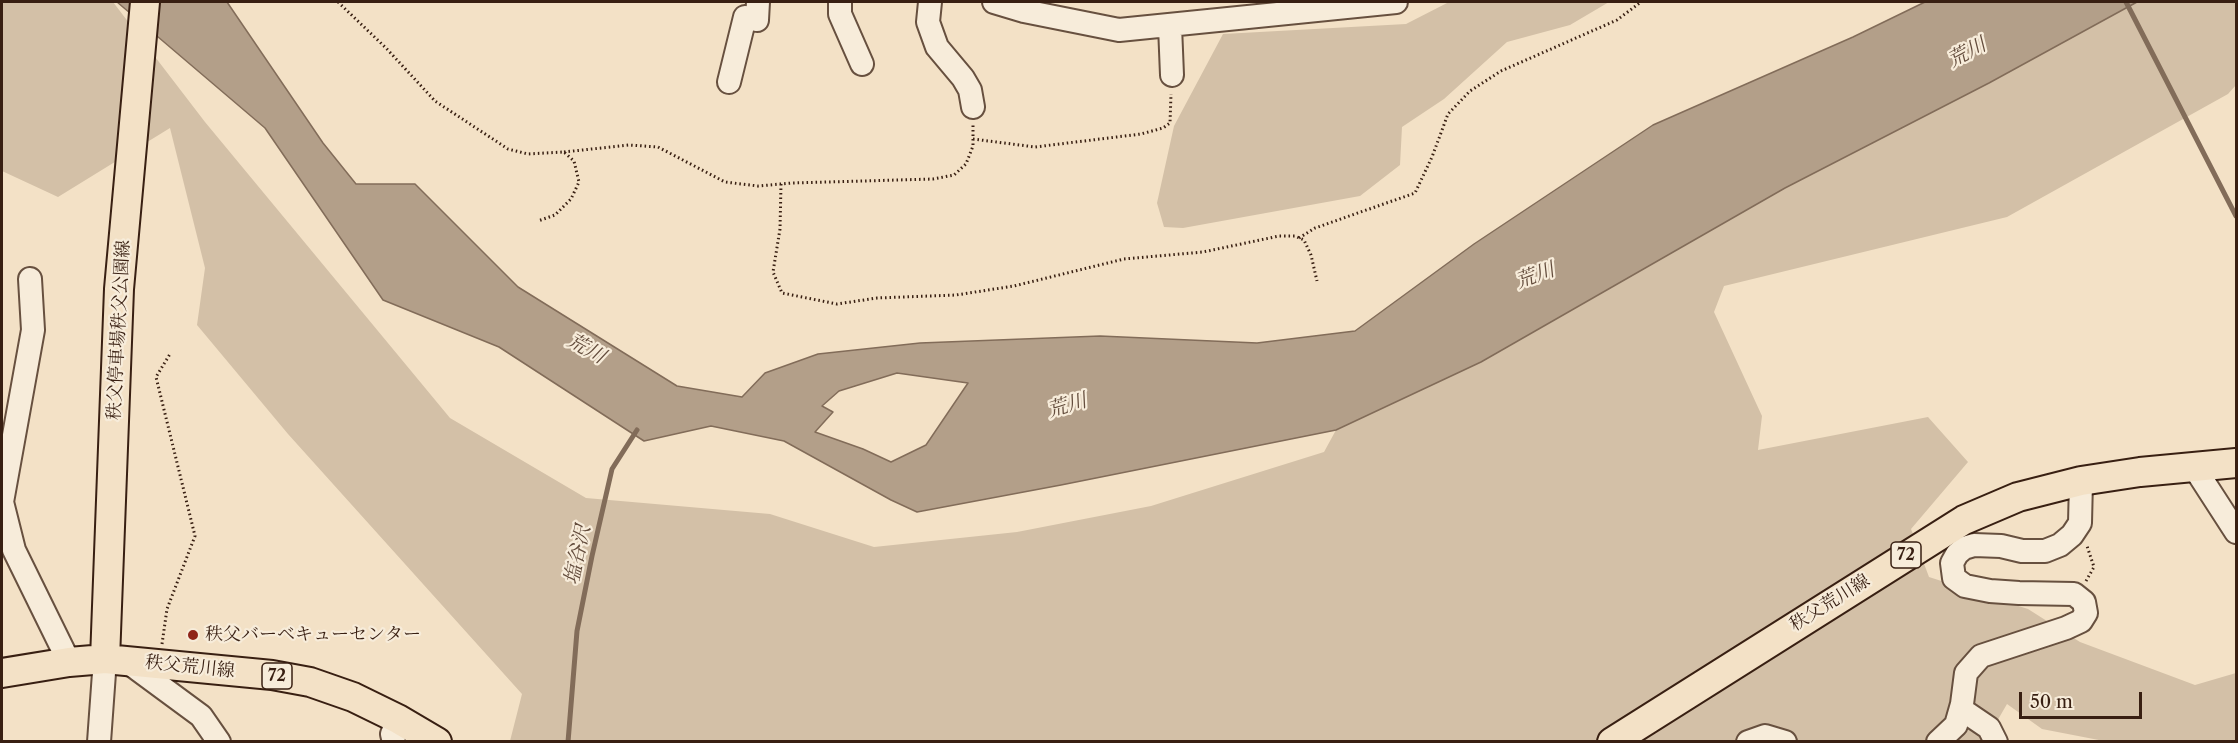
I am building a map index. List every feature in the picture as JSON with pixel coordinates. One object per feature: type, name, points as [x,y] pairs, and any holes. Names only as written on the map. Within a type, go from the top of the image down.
[{"type":"main road","name":"秩父停車場秩父公園線","points":[[115,659],[119,289],[144,2]]},
{"type":"main road","name":"秩父荒川線","points":[[1612,741],[1964,520],[2018,497],[2081,481],[2139,472],[2236,463]]},
{"type":"main road","name":"秩父荒川線","points":[[2,673],[69,662],[115,659],[272,675],[309,682],[353,697],[396,730],[436,741]]},
{"type":"street","points":[[729,82],[745,17],[758,20],[758,2]]},
{"type":"street","points":[[840,2],[840,14],[862,64]]},
{"type":"street","points":[[930,2],[928,22],[937,47],[963,78],[970,90],[974,107]]},
{"type":"street","points":[[994,2],[1024,11],[1119,30],[1170,26],[1307,5],[1396,2]]},
{"type":"street","points":[[1170,26],[1172,75]]},
{"type":"street","points":[[30,279],[33,330],[2,501],[14,550],[69,662]]},
{"type":"street","points":[[2194,467],[2236,532]]},
{"type":"street","points":[[1938,741],[1956,725],[1961,709],[1966,673],[1981,656],[2066,628],[2081,621],[2086,612],[2084,602],[2074,594],[1990,591],[1965,586],[1954,578],[1952,563],[1964,548],[1974,545],[2001,546],[2022,551],[2045,551],[2060,545],[2072,535],[2080,523],[2081,481]]},
{"type":"street","points":[[99,741],[115,659],[201,716],[219,741]]},
{"type":"street","points":[[1961,709],[1989,728],[1996,741]]},
{"type":"street","points":[[1748,741],[1765,736],[1785,741]]},
{"type":"path","points":[[338,2],[386,48],[435,101],[508,149],[528,154],[629,145],[658,147],[725,182],[758,186],[933,179],[954,175],[966,164],[973,146],[974,107]]},
{"type":"path","points":[[1299,238],[1315,228],[1415,193],[1432,157],[1448,114],[1470,91],[1501,71],[1617,20],[1641,2]]},
{"type":"path","points":[[973,139],[1035,147],[1141,134],[1163,128],[1170,123],[1172,75]]},
{"type":"path","points":[[538,221],[555,215],[571,199],[579,182],[574,161],[564,152]]},
{"type":"path","points":[[781,184],[780,229],[773,272],[782,293],[837,304],[877,298],[968,293],[1014,286],[1124,259],[1203,252],[1279,236],[1304,240],[1311,255],[1317,281]]},
{"type":"path","points":[[159,664],[167,609],[195,536],[156,377],[170,354]]},
{"type":"path","points":[[2074,594],[2090,577],[2094,567],[2080,523]]},
{"type":"shaded area","points":[[2,2],[113,2],[205,122],[450,418],[586,498],[770,514],[874,547],[1017,532],[1151,506],[1324,452],[1336,430],[1481,362],[1785,188],[1989,83],[2137,2],[2236,2],[2236,85],[2228,94],[2007,217],[1724,286],[1714,312],[1762,416],[1758,450],[1928,417],[1968,462],[1911,529],[1929,577],[2028,609],[2080,642],[2195,685],[2236,673],[2236,741],[2104,741],[2042,729],[2007,704],[1985,742],[510,741],[522,694],[288,434],[197,325],[205,268],[170,128],[58,197],[2,171]]},
{"type":"shaded area","points":[[1449,2],[1609,2],[1570,25],[1507,42],[1444,99],[1402,127],[1400,165],[1360,196],[1183,228],[1164,227],[1157,203],[1174,126],[1223,34],[1406,24]]},
{"type":"water","name":"荒川","points":[[117,2],[227,2],[323,143],[356,184],[415,184],[518,287],[677,386],[742,397],[765,373],[818,354],[920,343],[1100,336],[1257,343],[1355,331],[1474,244],[1653,125],[1853,37],[1925,2],[2137,2],[1989,83],[1785,188],[1481,362],[1336,430],[917,512],[784,441],[711,426],[644,441],[499,347],[383,300],[265,128]],"holes":[[[897,373],[968,383],[926,445],[891,462],[863,449],[815,432],[833,412],[822,406],[839,391]]]},
{"type":"waterway","points":[[2126,2],[2236,216]]},
{"type":"waterway","name":"塩谷沢","points":[[568,742],[577,631],[592,556],[612,469],[637,430]]},
{"type":"place","name":"秩父バーベキューセンター","points":[[193,635]]}]
